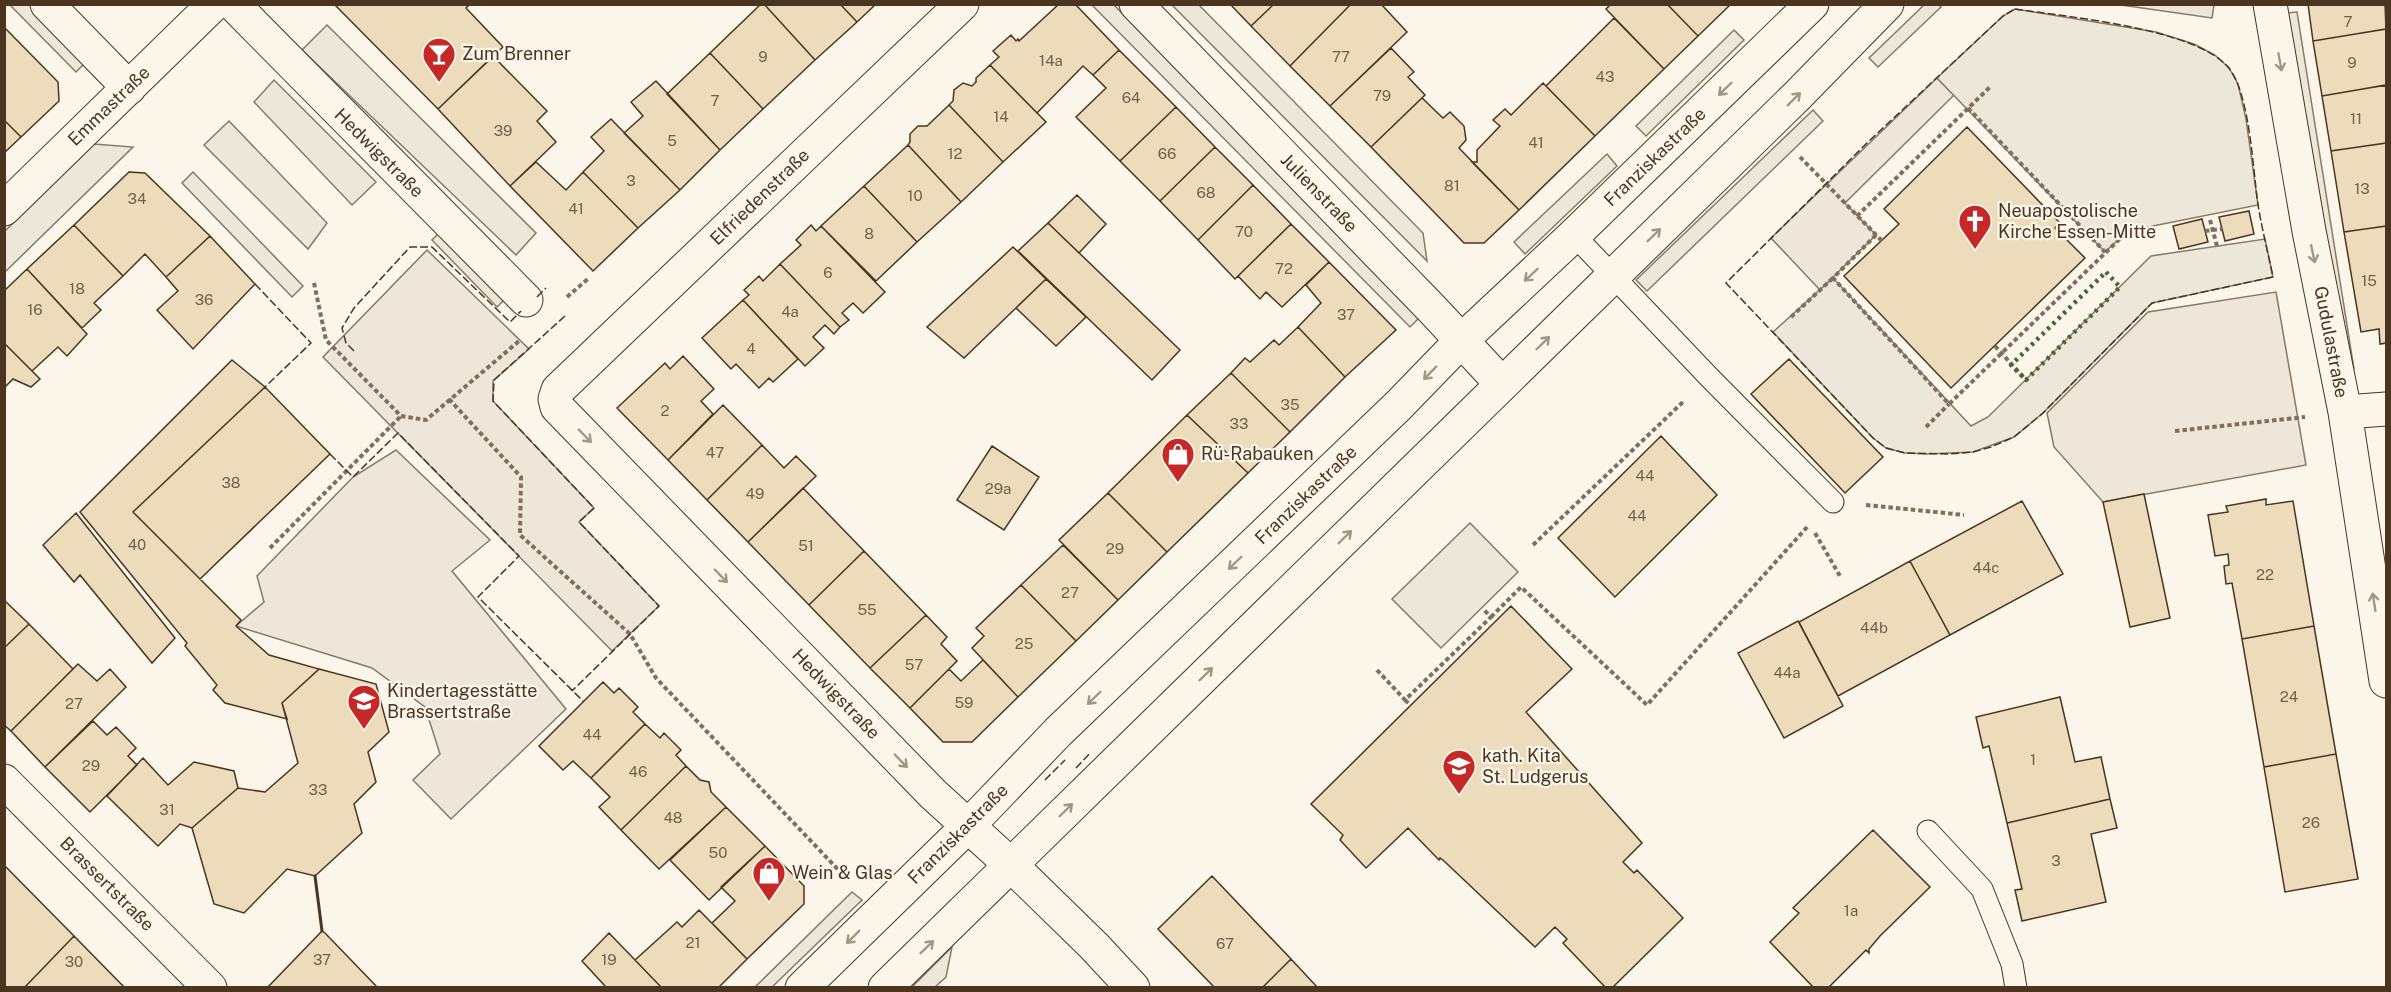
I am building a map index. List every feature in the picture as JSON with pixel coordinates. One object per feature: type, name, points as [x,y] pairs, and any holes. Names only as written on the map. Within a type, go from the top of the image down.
[{"type":"street","points":[[47,4],[129,88]]},
{"type":"street","name":"Emmastraße","points":[[4,208],[214,4]]},
{"type":"street","name":"Hedwigstraße","points":[[233,4],[525,300]]},
{"type":"street","name":"Elfriedenstraße","points":[[558,390],[962,4]]},
{"type":"street","name":"Julienstraße","points":[[1136,4],[1502,384]]},
{"type":"street","name":"Franziskastraße","points":[[802,987],[968,826],[1058,732],[1812,4]]},
{"type":"street","points":[[885,987],[1887,4]]},
{"type":"street","name":"Gudulastraße","points":[[2270,4],[2308,231],[2345,412],[2386,681]]},
{"type":"street","name":"Hedwigstraße","points":[[558,390],[555,399],[557,407],[933,794],[1011,865],[1133,987]]},
{"type":"street","points":[[2345,412],[2386,409]]},
{"type":"street","name":"Brassertstraße","points":[[4,781],[210,987]]},
{"type":"lane","points":[[1574,236],[1833,502]]},
{"type":"lane","points":[[1928,831],[1982,889],[2012,964],[2016,987]]},
{"type":"path","points":[[1857,216],[1990,87]]},
{"type":"path","points":[[1968,108],[2105,252]]},
{"type":"path","points":[[1800,157],[1882,241]]},
{"type":"path","points":[[2210,220],[2217,246]]},
{"type":"path","points":[[2205,231],[2222,228]]},
{"type":"path","points":[[1926,427],[2128,231]]},
{"type":"path","points":[[1791,317],[1876,235]]},
{"type":"path","points":[[1833,278],[1949,404]]},
{"type":"path","points":[[314,284],[326,340],[401,416],[426,420],[449,399],[521,477],[520,535],[630,634],[656,678],[847,879]]},
{"type":"path","points":[[1995,346],[2026,380]]},
{"type":"path","points":[[1533,545],[1709,377]]},
{"type":"path","points":[[270,548],[401,416]]},
{"type":"path","points":[[2175,431],[2313,416]]},
{"type":"path","points":[[1833,502],[1964,514]]},
{"type":"path","points":[[1405,700],[1521,587],[1647,705],[1810,524],[1840,576]]},
{"type":"path","points":[[1483,609],[1491,617]]},
{"type":"path","points":[[1377,670],[1410,705]]},
{"type":"shaded area","points":[[10,5],[30,5],[86,62],[76,72]]},
{"type":"shaded area","points":[[1092,5],[1114,5],[1421,316],[1410,327]]},
{"type":"shaded area","points":[[1172,5],[1199,5],[1423,233],[1427,261]]},
{"type":"shaded area","points":[[1924,5],[1941,7],[1878,67],[1869,58]]},
{"type":"shaded area","points":[[2121,5],[2214,5],[2212,18]]},
{"type":"shaded area","points":[[2015,9],[2156,32],[2194,44],[2215,55],[2229,68],[2238,84],[2246,119],[2258,205],[2128,231],[2105,252],[1937,78],[2003,16]]},
{"type":"shaded area","points":[[2297,12],[2354,369],[2342,371],[2285,13]]},
{"type":"shaded area","points":[[327,25],[536,233],[516,255],[302,50]]},
{"type":"shaded area","points":[[1734,30],[1744,40],[1646,136],[1636,126]]},
{"type":"shaded area","points":[[1937,78],[1954,95],[1845,203],[1876,235],[1820,290],[1771,238]]},
{"type":"shaded area","points":[[274,80],[376,182],[352,205],[254,102]]},
{"type":"shaded area","points":[[1813,110],[1823,121],[1647,291],[1636,280]]},
{"type":"shaded area","points":[[229,121],[327,223],[308,249],[204,145]]},
{"type":"shaded area","points":[[94,144],[133,147],[5,272],[5,231]]},
{"type":"shaded area","points":[[1607,154],[1617,166],[1525,254],[1514,242]]},
{"type":"shaded area","points":[[193,172],[303,286],[292,297],[182,183]]},
{"type":"shaded area","points":[[442,230],[507,297],[497,307],[432,240]]},
{"type":"shaded area","points":[[2265,239],[2273,277],[2152,303],[2043,413],[2014,437],[1973,452],[1926,454],[1905,453],[1886,448],[1873,438],[1773,332],[1833,278],[1971,426],[1988,417],[2151,256]]},
{"type":"shaded area","points":[[427,250],[529,349],[493,381],[493,401],[594,508],[579,522],[659,606],[612,651],[323,357]]},
{"type":"shaded area","points":[[2276,292],[2306,465],[2103,502],[2054,447],[2047,413],[2148,312]]},
{"type":"shaded area","points":[[396,450],[490,540],[452,571],[566,709],[451,819],[413,780],[440,754],[425,707],[372,668],[236,626],[264,602],[257,576],[353,477]]},
{"type":"shaded area","points":[[1470,523],[1518,572],[1441,648],[1392,599]]},
{"type":"shaded area","points":[[852,892],[862,900],[772,987],[755,987]]},
{"type":"shaded area","points":[[952,947],[946,977],[935,987],[912,987]]},
{"type":"building","name":"Zum Brenner","points":[[334,4],[470,4],[466,8],[503,47],[438,109]]},
{"type":"building","points":[[761,4],[764,4],[815,60],[763,109],[710,53]]},
{"type":"building","points":[[764,4],[840,4],[857,22],[815,60]]},
{"type":"building","points":[[840,4],[876,4],[857,22]]},
{"type":"building","points":[[1059,4],[1075,4],[1119,50],[1093,75],[1083,66],[1037,113],[990,65],[999,57],[993,51],[1011,35],[1019,41]]},
{"type":"building","points":[[1230,4],[1274,4],[1251,26]]},
{"type":"building","points":[[1274,4],[1351,4],[1290,66],[1251,26]]},
{"type":"building","points":[[1351,4],[1381,4],[1407,32],[1330,106],[1290,66]]},
{"type":"building","points":[[1611,4],[1667,4],[1698,36],[1664,69],[1606,9]]},
{"type":"building","points":[[1667,4],[1731,4],[1698,36]]},
{"type":"building","points":[[2308,4],[2385,4],[2386,29],[2313,41]]},
{"type":"building","points":[[1614,18],[1664,69],[1595,136],[1546,86]]},
{"type":"building","points":[[4,27],[58,82],[59,101],[21,137],[4,120]]},
{"type":"building","points":[[2386,29],[2386,85],[2322,96],[2313,41]]},
{"type":"building","points":[[1391,48],[1414,72],[1408,77],[1425,95],[1371,147],[1330,106]]},
{"type":"building","points":[[1119,50],[1176,107],[1120,161],[1076,117],[1106,88],[1093,75]]},
{"type":"building","points":[[710,53],[763,109],[720,150],[667,94]]},
{"type":"building","points":[[493,56],[547,111],[537,121],[556,142],[510,186],[438,109]]},
{"type":"building","points":[[990,65],[1046,122],[1003,162],[949,105],[953,101],[954,90],[963,83],[972,86],[976,78]]},
{"type":"building","points":[[656,81],[720,150],[680,190],[624,133],[643,116],[631,102]]},
{"type":"building","points":[[1543,83],[1595,136],[1519,210],[1472,162],[1477,162],[1477,150],[1500,126],[1493,120],[1505,109],[1511,115]]},
{"type":"building","points":[[2386,85],[2386,143],[2331,151],[2322,96]]},
{"type":"building","points":[[1422,98],[1443,118],[1450,112],[1464,126],[1466,140],[1459,148],[1519,210],[1484,243],[1464,243],[1371,147]]},
{"type":"building","points":[[949,105],[1003,162],[961,202],[908,145],[910,134],[918,126],[927,126]]},
{"type":"building","points":[[1176,107],[1215,147],[1160,201],[1120,161]]},
{"type":"building","points":[[611,119],[680,190],[638,228],[583,172],[604,151],[591,137]]},
{"type":"building","points":[[4,120],[21,137],[4,153]]},
{"type":"building","name":"Neuapostolische Kirche Essen-Mitte","points":[[1967,127],[2059,222],[2055,228],[2085,258],[1951,388],[1844,276],[1899,224],[1884,209]]},
{"type":"building","points":[[2386,143],[2386,226],[2344,232],[2331,151]]},
{"type":"building","points":[[908,145],[961,202],[917,242],[864,186]]},
{"type":"building","points":[[1215,147],[1253,185],[1198,240],[1160,201]]},
{"type":"building","points":[[536,162],[566,190],[583,172],[638,228],[593,271],[510,186]]},
{"type":"building","points":[[129,172],[145,173],[210,236],[166,277],[145,254],[123,276],[74,225]]},
{"type":"building","points":[[1253,185],[1291,224],[1235,279],[1198,240]]},
{"type":"building","points":[[864,186],[917,242],[876,281],[821,226]]},
{"type":"building","points":[[1077,195],[1106,224],[1079,253],[1048,223]]},
{"type":"building","points":[[2249,211],[2254,234],[2225,241],[2219,217]]},
{"type":"building","points":[[2202,219],[2208,242],[2179,249],[2173,226]]},
{"type":"building","points":[[1048,223],[1180,350],[1152,380],[1018,251]]},
{"type":"building","points":[[1291,224],[1329,262],[1282,307],[1266,292],[1260,299],[1238,276]]},
{"type":"building","points":[[74,225],[123,276],[94,303],[101,310],[82,328],[27,269]]},
{"type":"building","points":[[811,225],[816,231],[821,226],[885,292],[863,313],[853,303],[842,313],[849,320],[840,327],[780,264],[801,245],[796,240]]},
{"type":"building","points":[[2386,226],[2386,343],[2380,344],[2379,329],[2361,332],[2344,232]]},
{"type":"building","points":[[210,236],[255,284],[193,349],[157,310],[178,291],[166,277]]},
{"type":"building","points":[[1013,247],[1046,279],[964,358],[927,327]]},
{"type":"building","points":[[1329,262],[1396,330],[1345,377],[1298,327],[1321,303],[1306,285]]},
{"type":"building","points":[[780,264],[840,327],[834,334],[825,325],[813,337],[824,348],[805,366],[743,300],[749,295],[744,290],[759,276],[763,281]]},
{"type":"building","points":[[27,269],[87,334],[67,356],[58,347],[32,371],[4,343],[4,291]]},
{"type":"building","points":[[1046,279],[1086,317],[1056,346],[1016,308]]},
{"type":"building","points":[[743,300],[798,359],[773,382],[769,378],[759,388],[736,364],[731,369],[702,338]]},
{"type":"building","points":[[1298,327],[1345,377],[1290,432],[1231,373],[1245,358],[1250,362],[1274,340],[1279,345]]},
{"type":"building","points":[[4,343],[40,379],[31,387],[13,379],[4,388]]},
{"type":"building","points":[[683,356],[714,389],[701,401],[713,414],[668,460],[617,408],[665,363],[670,369]]},
{"type":"building","points":[[1789,359],[1883,457],[1845,493],[1751,394]]},
{"type":"building","points":[[232,360],[265,387],[133,512],[241,620],[236,626],[269,655],[319,669],[282,703],[287,719],[225,703],[213,690],[217,685],[185,646],[187,643],[80,512]]},
{"type":"building","points":[[1231,373],[1290,432],[1248,473],[1187,415]]},
{"type":"building","points":[[265,387],[330,454],[200,579],[133,512]]},
{"type":"building","points":[[723,405],[762,445],[707,500],[668,460]]},
{"type":"building","name":"Rü-Rabauken","points":[[1187,415],[1248,473],[1167,552],[1108,493]]},
{"type":"building","points":[[1661,436],[1717,495],[1615,597],[1558,538]]},
{"type":"building","points":[[762,445],[784,468],[796,456],[816,476],[748,542],[707,500]]},
{"type":"building","points":[[992,446],[1039,477],[1004,530],[957,500]]},
{"type":"building","points":[[803,488],[864,551],[809,605],[748,542]]},
{"type":"building","points":[[1108,493],[1167,552],[1118,600],[1059,540]]},
{"type":"building","points":[[2144,494],[2170,618],[2130,627],[2103,502]]},
{"type":"building","points":[[2266,499],[2266,505],[2293,501],[2314,626],[2242,639],[2232,583],[2226,584],[2224,566],[2229,565],[2228,554],[2215,556],[2208,515],[2228,512],[2226,506]]},
{"type":"building","points":[[2022,501],[2063,574],[1950,635],[1910,561]]},
{"type":"building","points":[[76,513],[175,638],[152,663],[80,575],[74,582],[43,545]]},
{"type":"building","points":[[1063,545],[1118,600],[1076,641],[1021,585]]},
{"type":"building","points":[[864,551],[926,615],[870,668],[809,605]]},
{"type":"building","points":[[1910,561],[1950,635],[1838,696],[1799,622]]},
{"type":"building","points":[[1021,585],[1076,641],[1018,697],[972,648],[984,636],[976,628]]},
{"type":"building","points":[[4,601],[29,624],[4,648]]},
{"type":"building","name":"kath. Kita St. Ludgerus","points":[[1511,606],[1572,669],[1526,712],[1642,843],[1623,862],[1634,873],[1637,870],[1683,918],[1612,988],[1606,988],[1563,943],[1567,939],[1555,927],[1535,947],[1444,861],[1440,858],[1439,860],[1408,828],[1366,868],[1340,840],[1343,835],[1311,804]]},
{"type":"building","points":[[926,615],[947,637],[941,644],[957,661],[910,708],[870,668]]},
{"type":"building","points":[[1798,621],[1843,706],[1784,738],[1738,653]]},
{"type":"building","points":[[29,624],[73,669],[11,731],[4,725],[4,648]]},
{"type":"building","points":[[2314,626],[2336,754],[2264,767],[2242,639]]},
{"type":"building","points":[[983,660],[1018,697],[972,742],[943,742],[910,708],[949,669],[961,681]]},
{"type":"building","points":[[78,664],[97,681],[110,669],[126,687],[45,767],[11,731]]},
{"type":"building","points":[[319,669],[376,684],[389,732],[368,752],[376,782],[354,804],[362,833],[315,876],[287,869],[244,913],[214,904],[192,828],[238,788],[265,792],[298,763],[282,703]]},
{"type":"building","points":[[603,682],[614,693],[619,688],[638,707],[633,712],[645,724],[591,778],[573,761],[563,770],[539,746]]},
{"type":"building","points":[[2060,697],[2075,762],[2101,757],[2110,799],[2007,823],[1989,746],[1983,748],[1976,717]]},
{"type":"building","points":[[93,721],[107,735],[116,727],[136,748],[128,756],[137,765],[90,812],[45,767]]},
{"type":"building","points":[[645,724],[660,738],[664,733],[681,750],[676,755],[686,766],[621,830],[599,807],[610,797],[591,778]]},
{"type":"building","points":[[2336,754],[2358,879],[2285,892],[2264,767]]},
{"type":"building","points":[[143,758],[168,785],[194,762],[234,771],[238,788],[192,828],[180,824],[158,846],[107,796]]},
{"type":"building","points":[[686,766],[700,780],[709,782],[711,792],[726,807],[659,869],[621,830]]},
{"type":"building","points":[[2110,799],[2117,828],[2091,834],[2106,902],[2022,921],[2015,890],[2022,889],[2007,823]]},
{"type":"building","points":[[726,807],[765,846],[709,900],[670,860]]},
{"type":"building","points":[[1873,830],[1930,887],[1880,936],[1869,949],[1869,953],[1866,950],[1828,988],[1814,988],[1770,942],[1799,913],[1793,908]]},
{"type":"building","name":"Wein & Glas","points":[[765,846],[804,886],[804,904],[747,959],[712,923],[735,901],[721,887]]},
{"type":"building","points":[[4,865],[74,936],[24,988],[7,988],[4,985]]},
{"type":"building","points":[[1212,876],[1291,959],[1262,988],[1215,988],[1158,929]]},
{"type":"building","points":[[699,910],[747,959],[718,988],[662,988],[635,960],[677,922],[682,927]]},
{"type":"building","points":[[322,931],[325,933],[378,988],[267,988]]},
{"type":"building","points":[[609,933],[662,988],[604,988],[605,986],[582,961]]},
{"type":"building","points":[[74,936],[125,988],[24,988]]},
{"type":"building","points":[[1291,959],[1318,988],[1262,988]]},
{"type":"hedge","points":[[2106,272],[2120,287],[2026,380],[2011,365],[2106,272]]},
{"type":"fence","points":[[2015,9],[2128,26],[2159,34],[2188,43],[2211,54],[2228,67],[2241,94],[2246,113],[2258,205],[2273,277],[2152,303],[2043,413],[2014,437],[1973,452],[1905,453],[1886,448],[1873,438],[1726,283],[1868,142],[2003,16],[2015,9]]},
{"type":"fence","points":[[354,351],[346,343],[342,328],[354,308],[410,247],[432,247],[510,322],[521,311]]},
{"type":"fence","points":[[255,284],[311,343],[265,387]]},
{"type":"fence","points":[[537,297],[546,288]]},
{"type":"fence","points":[[565,316],[494,380],[493,401],[594,508],[579,522],[659,606],[572,691]]},
{"type":"fence","points":[[330,454],[353,477],[398,433],[519,556],[478,597],[583,701]]},
{"type":"fence","points":[[1076,768],[1091,752]]},
{"type":"fence","points":[[1045,780],[1065,760]]},
{"type":"wall","points":[[315,876],[322,931]]},
{"type":"place","name":"Zum Brenner","points":[[439,83]]},
{"type":"place","name":"Neuapostolische Kirche Essen-Mitte","points":[[1975,250]]},
{"type":"place","name":"Rü-Rabauken","points":[[1178,483]]},
{"type":"place","name":"Kindertagesstätte Brassertstraße","points":[[364,730]]},
{"type":"place","name":"kath. Kita St. Ludgerus","points":[[1459,795]]},
{"type":"place","name":"Wein & Glas","points":[[769,902]]}]
